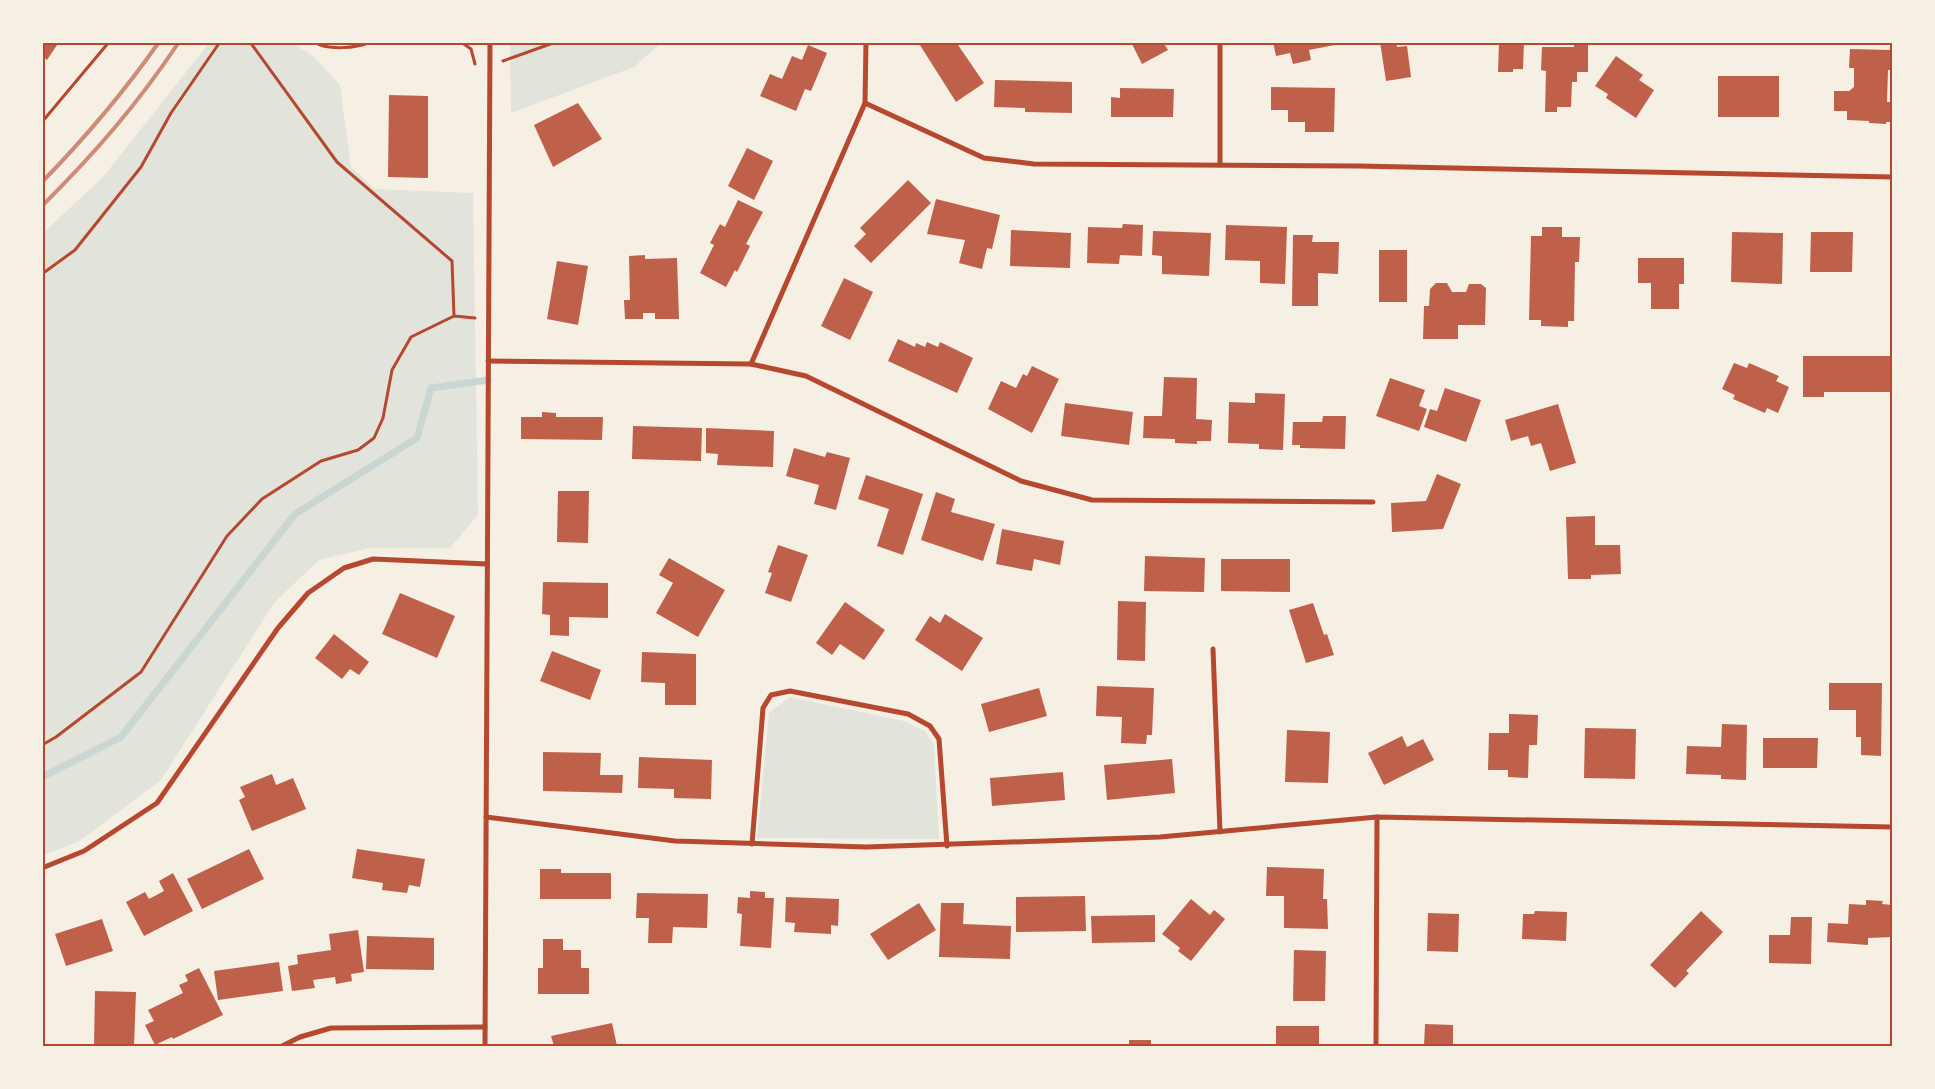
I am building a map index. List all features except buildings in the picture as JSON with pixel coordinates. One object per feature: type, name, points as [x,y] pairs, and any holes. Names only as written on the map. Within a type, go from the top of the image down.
[{"type":"street","points":[[484,1046],[490,42]]},
{"type":"street","points":[[751,364],[865,103],[866,42]]},
{"type":"street","points":[[1220,42],[1220,165]]},
{"type":"street","points":[[865,103],[984,158],[1034,164],[1220,165],[1892,177]]},
{"type":"street","points":[[488,361],[751,364],[806,376],[1021,481],[1092,500],[1373,502]]},
{"type":"street","points":[[42,868],[84,850],[157,803],[278,628],[308,593],[344,568],[373,559],[487,564]]},
{"type":"street","points":[[1213,649],[1220,832]]},
{"type":"street","points":[[752,844],[763,708],[771,695],[790,690],[908,714],[930,726],[939,740],[947,846]]},
{"type":"street","points":[[486,817],[675,841],[866,847],[947,846],[1160,836],[1377,817],[1892,827]]},
{"type":"street","points":[[1376,1046],[1377,817]]},
{"type":"street","points":[[282,1046],[300,1037],[331,1028],[485,1027]]},
{"type":"path","points":[[42,122],[109,42]]},
{"type":"path","points":[[42,274],[75,250],[141,168],[171,113],[220,42]]},
{"type":"path","points":[[250,42],[337,162],[452,261],[454,316]]},
{"type":"path","points":[[314,42],[321,47],[362,46],[371,42]]},
{"type":"path","points":[[490,65],[556,42]]},
{"type":"path","points":[[42,745],[56,737],[141,672],[227,536],[262,499],[321,461],[358,450],[374,438],[382,418],[392,370],[410,337],[454,316],[489,319]]},
{"type":"shaded area","points":[[209,43],[292,43],[312,55],[340,85],[351,167],[375,189],[473,193],[478,515],[450,548],[369,548],[319,560],[274,603],[161,780],[78,842],[43,855],[42,234],[103,177]]},
{"type":"shaded area","points":[[510,43],[661,43],[634,67],[511,113]]},
{"type":"shaded area","points":[[790,697],[904,721],[925,731],[934,744],[939,839],[757,838],[769,713]]},
{"type":"waterway","points":[[42,777],[121,737],[295,514],[417,438],[431,388],[488,380]]},
{"type":"railway","points":[[42,182],[104,114],[159,42]]},
{"type":"railway","points":[[42,206],[115,128],[179,42]]}]
